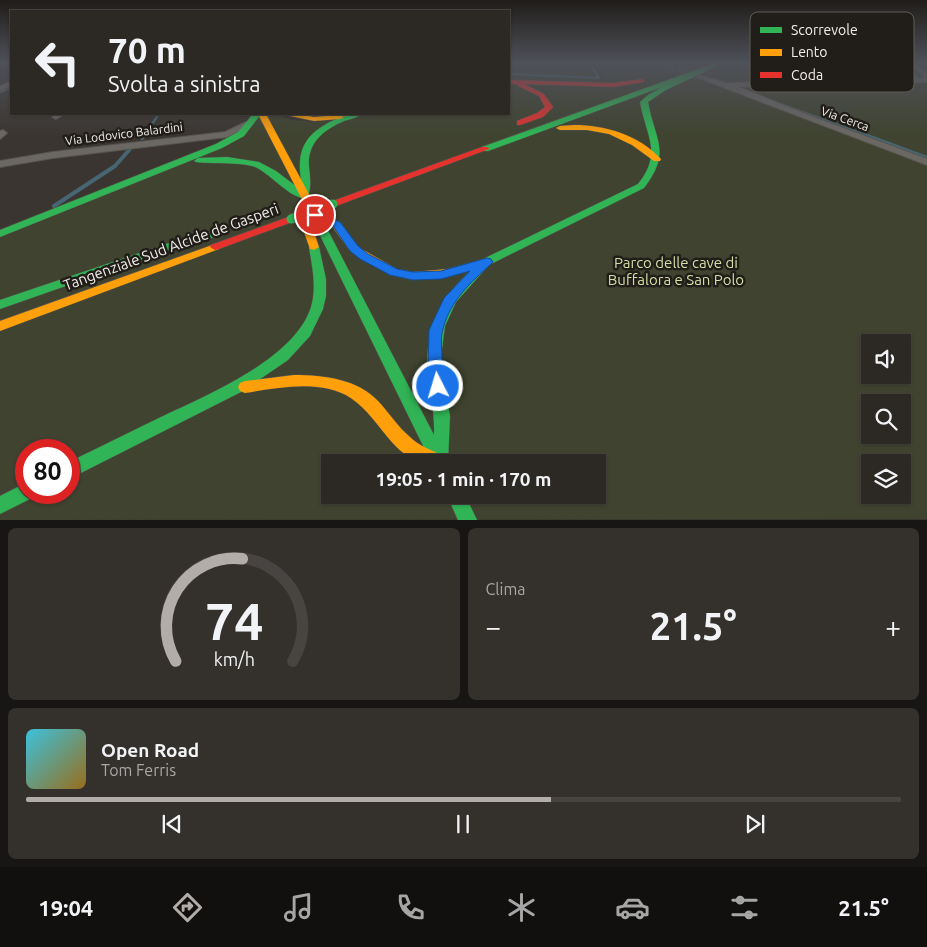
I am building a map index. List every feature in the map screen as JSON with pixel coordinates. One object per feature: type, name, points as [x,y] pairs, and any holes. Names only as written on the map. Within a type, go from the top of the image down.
[{"type":"main road","points":[[506,128],[540,115],[549,107],[542,94],[524,87]]},
{"type":"main road","name":"Tangenziale Sud Alcide de Gasperi","points":[[0,326],[157,268],[449,153],[645,87]]},
{"type":"main road","name":"Tangenziale Sud Alcide de Gasperi","points":[[330,200],[443,164],[651,87]]},
{"type":"main road","points":[[315,215],[336,224],[354,249],[394,272],[413,276],[441,275],[487,262],[641,186],[652,176],[657,160],[653,138],[644,109],[644,102],[651,93],[667,87]]},
{"type":"main road","points":[[0,234],[219,146],[241,134],[256,115]]},
{"type":"main road","points":[[263,115],[315,215],[434,454]]},
{"type":"main road","points":[[291,115],[314,119],[355,115]]},
{"type":"main road","points":[[304,196],[309,183],[304,156],[313,136],[322,129],[355,115]]},
{"type":"main road","points":[[443,164],[493,153],[554,130],[577,126],[597,128],[621,134],[645,146],[657,160]]},
{"type":"main road","points":[[449,153],[462,144]]},
{"type":"main road","points":[[173,166],[217,159],[251,162],[272,172],[289,190],[304,196]]},
{"type":"main road","name":"Tangenziale Sud Alcide de Gasperi","points":[[0,314],[231,230],[289,215]]},
{"type":"main road","points":[[80,466],[236,388],[283,356],[305,332],[317,309],[320,296],[317,258],[309,232],[315,215]]},
{"type":"main road","points":[[0,305],[173,245],[231,230]]},
{"type":"main road","points":[[439,454],[442,417],[435,371],[436,330],[448,301],[466,280],[487,262]]},
{"type":"main road","points":[[0,335],[99,298],[157,268]]},
{"type":"main road","points":[[236,388],[287,380],[316,380],[342,388],[367,401],[400,440],[424,454]]},
{"type":"main road","points":[[0,505],[15,498]]},
{"type":"main road","points":[[460,504],[468,520]]},
{"type":"street","name":"Via Cerca","points":[[733,87],[808,118],[927,162]]},
{"type":"street","name":"Via Lodovico Balardini","points":[[0,164],[53,154],[227,134],[249,124]]},
{"type":"green space","name":"Parco delle cave di Buffalora e San Polo","points":[[510,87],[750,87],[750,92],[914,92],[914,87],[927,87],[927,519],[0,520],[0,229],[216,143],[258,115],[277,115],[292,120],[316,122],[343,115],[510,115]]},
{"type":"waterway","points":[[0,92],[10,87]]},
{"type":"waterway","points":[[783,105],[865,135]]},
{"type":"waterway","points":[[144,135],[158,115]]},
{"type":"waterway","points":[[142,138],[145,134]]},
{"type":"waterway","points":[[862,134],[927,158]]},
{"type":"waterway","points":[[54,206],[115,166],[130,149]]},
{"type":"traffic: fast","points":[[485,149],[654,87]]},
{"type":"traffic: fast","points":[[448,273],[487,262],[641,186],[650,175],[655,164],[656,155],[644,102],[650,96],[666,87]]},
{"type":"traffic: fast","points":[[0,234],[219,146],[241,134],[256,115]]},
{"type":"traffic: fast","points":[[198,161],[217,159],[247,161],[265,168],[304,196],[306,183],[304,162],[305,152],[309,143],[322,130],[340,120],[355,115]]},
{"type":"traffic: fast","points":[[291,219],[333,204]]},
{"type":"traffic: fast","points":[[315,215],[435,454]]},
{"type":"traffic: fast","points":[[0,305],[173,245],[211,235]]},
{"type":"traffic: fast","points":[[80,466],[236,388],[283,356],[305,332],[317,309],[320,296],[320,279],[314,247]]},
{"type":"traffic: fast","points":[[440,454],[442,416],[435,374],[435,340],[444,312],[451,300],[484,264]]},
{"type":"traffic: fast","points":[[0,505],[15,498]]},
{"type":"traffic: fast","points":[[460,504],[468,520]]},
{"type":"traffic: slow","points":[[263,115],[315,215]]},
{"type":"traffic: slow","points":[[291,115],[314,119],[340,117]]},
{"type":"traffic: slow","points":[[560,128],[587,127],[612,132],[635,143],[657,159]]},
{"type":"traffic: slow","points":[[314,247],[309,232],[315,215],[336,224],[354,249],[394,272],[413,276],[448,273]]},
{"type":"traffic: slow","points":[[0,326],[215,247]]},
{"type":"traffic: slow","points":[[245,387],[294,381],[311,381],[343,387],[358,394],[371,404],[405,444],[422,454]]},
{"type":"traffic: jam","points":[[520,123],[540,115],[549,107],[542,95],[525,87]]},
{"type":"traffic: jam","points":[[333,204],[485,149]]},
{"type":"traffic: jam","points":[[215,247],[291,219]]},
{"type":"route","points":[[315,215],[336,224],[354,249],[394,272],[413,276],[441,275],[487,262],[466,280],[448,301],[436,330],[435,371],[438,386]]}]
